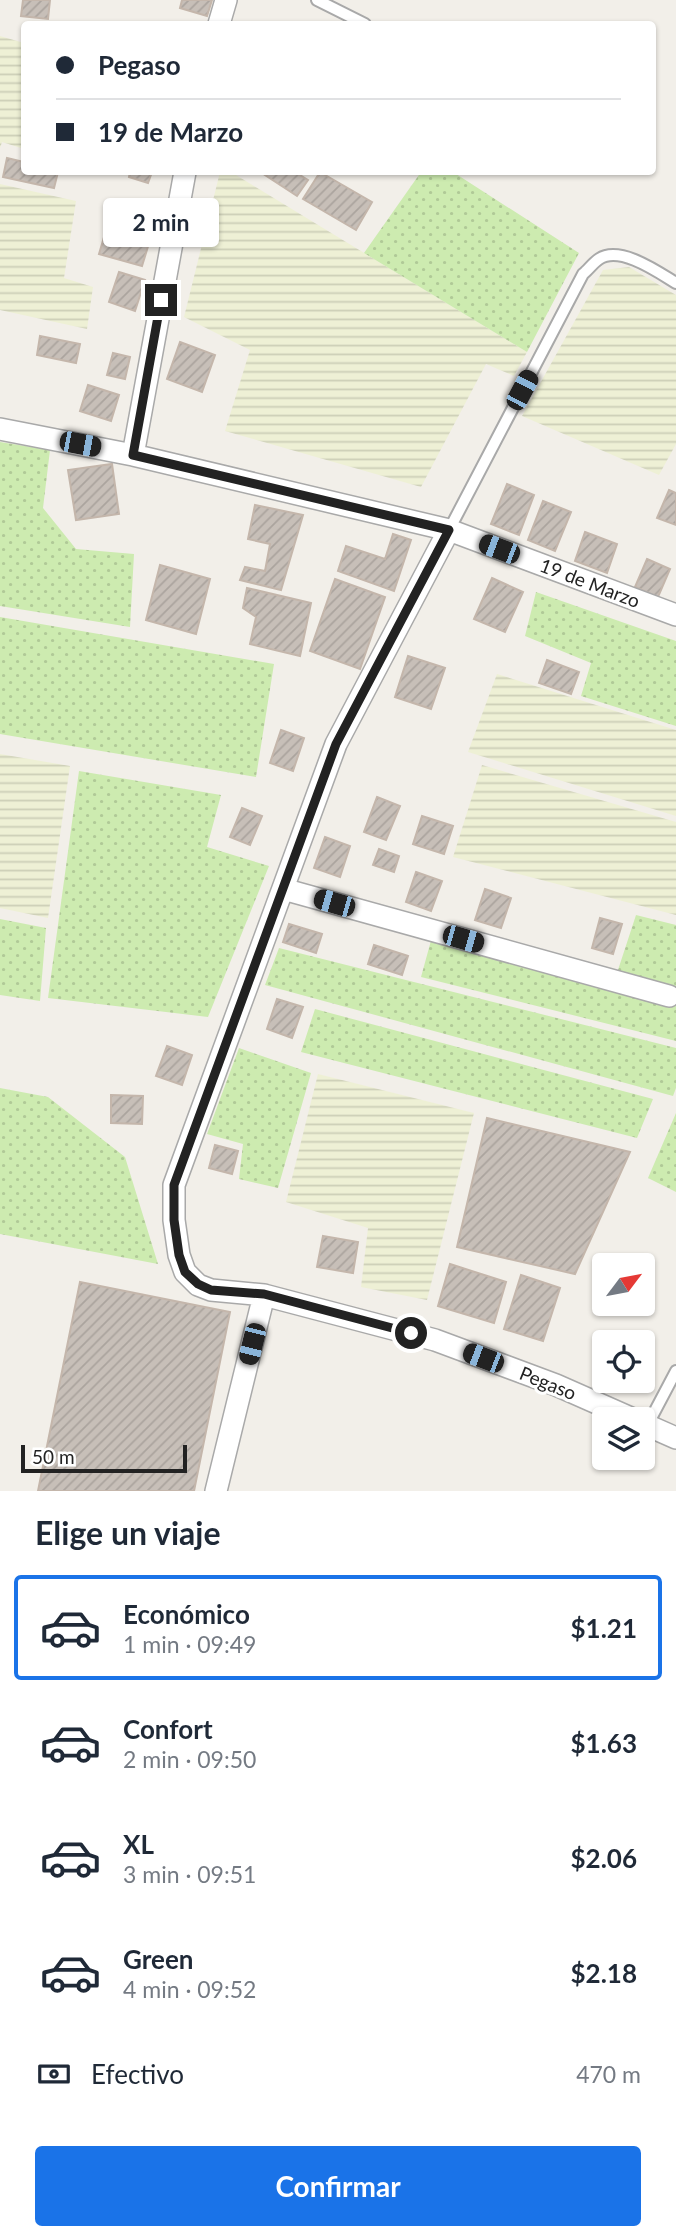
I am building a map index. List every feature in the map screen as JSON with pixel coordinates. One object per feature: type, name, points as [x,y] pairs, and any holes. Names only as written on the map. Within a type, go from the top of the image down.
[{"type":"street","points":[[220,21],[226,0]]},
{"type":"street","points":[[133,455],[184,175]]},
{"type":"street","name":"19 de Marzo","points":[[0,429],[133,455],[449,530],[676,615]]},
{"type":"street","name":"Pegaso","points":[[449,530],[336,744],[174,1185],[174,1220],[179,1255],[185,1272],[198,1284],[211,1290],[264,1294],[435,1340],[556,1385],[605,1407]]},
{"type":"street","points":[[283,889],[669,996]]},
{"type":"street","points":[[216,1491],[264,1294]]},
{"type":"street","name":"Pegaso","points":[[655,1429],[676,1438]]},
{"type":"lane","points":[[317,0],[359,21]]},
{"type":"lane","points":[[449,530],[583,274],[601,257],[620,255],[648,266],[676,283]]},
{"type":"lane","points":[[652,1407],[676,1371]]},
{"type":"green space","points":[[0,36],[21,42],[21,148],[2,142],[0,148]]},
{"type":"green space","points":[[219,175],[236,175],[527,352],[514,376],[486,364],[421,487],[225,431],[250,350],[184,317]]},
{"type":"green space","points":[[419,175],[458,175],[579,253],[527,352],[364,253]]},
{"type":"green space","points":[[0,184],[76,201],[64,278],[93,287],[87,329],[0,310]]},
{"type":"green space","points":[[629,267],[676,295],[676,444],[659,475],[522,416],[603,270]]},
{"type":"green space","points":[[0,442],[50,450],[43,508],[76,549],[134,554],[130,627],[0,606]]},
{"type":"green space","points":[[536,592],[676,641],[676,726],[581,696],[591,663],[525,636]]},
{"type":"green space","points":[[0,617],[274,664],[256,777],[0,734]]},
{"type":"green space","points":[[497,674],[676,730],[676,816],[468,752]]},
{"type":"green space","points":[[0,754],[70,766],[48,918],[0,908]]},
{"type":"green space","points":[[482,765],[676,822],[676,915],[453,857]]},
{"type":"green space","points":[[79,771],[221,795],[207,847],[269,866],[208,1017],[48,998]]},
{"type":"green space","points":[[636,915],[676,925],[676,1041],[421,977],[435,926],[617,973]]},
{"type":"green space","points":[[0,919],[46,928],[40,1001],[0,995]]},
{"type":"green space","points":[[279,948],[676,1048],[676,1088],[673,1096],[265,985]]},
{"type":"green space","points":[[315,1009],[653,1099],[637,1138],[301,1052]]},
{"type":"green space","points":[[239,1048],[311,1073],[278,1188],[239,1179],[243,1144],[207,1134]]},
{"type":"green space","points":[[318,1074],[474,1113],[427,1300],[361,1287],[368,1228],[286,1202]]},
{"type":"green space","points":[[0,1088],[48,1097],[125,1157],[158,1264],[0,1234]]},
{"type":"green space","points":[[676,1113],[676,1192],[648,1178]]},
{"type":"building","points":[[23,0],[50,0],[48,19],[21,16]]},
{"type":"building","points":[[182,0],[212,0],[207,16],[180,8]]},
{"type":"building","points":[[7,158],[21,161],[21,175],[57,175],[54,188],[3,177]]},
{"type":"building","points":[[129,175],[151,175],[148,183]]},
{"type":"building","points":[[265,175],[300,175],[308,180],[297,196]]},
{"type":"building","points":[[318,175],[325,175],[372,202],[356,230],[303,199]]},
{"type":"building","points":[[107,227],[150,240],[142,266],[99,254]]},
{"type":"building","points":[[119,272],[145,280],[135,311],[109,302]]},
{"type":"building","points":[[40,336],[80,344],[76,363],[37,355]]},
{"type":"building","points":[[180,342],[215,355],[202,392],[167,379]]},
{"type":"building","points":[[113,353],[130,357],[125,379],[107,375]]},
{"type":"building","points":[[88,385],[119,395],[111,421],[80,411]]},
{"type":"building","points":[[112,464],[119,514],[76,520],[68,470]]},
{"type":"building","points":[[507,484],[534,495],[519,535],[491,524]]},
{"type":"building","points":[[669,490],[676,493],[676,525],[657,518]]},
{"type":"building","points":[[543,501],[571,512],[555,551],[528,540]]},
{"type":"building","points":[[255,505],[303,515],[281,590],[240,580],[245,567],[265,571],[270,544],[248,539]]},
{"type":"building","points":[[585,532],[617,544],[607,573],[575,561]]},
{"type":"building","points":[[393,534],[411,540],[394,591],[338,571],[346,546],[385,559]]},
{"type":"building","points":[[647,559],[670,569],[658,597],[635,587]]},
{"type":"building","points":[[160,565],[210,579],[196,634],[146,620]]},
{"type":"building","points":[[492,578],[523,592],[505,632],[474,619]]},
{"type":"building","points":[[335,579],[385,597],[360,669],[310,651]]},
{"type":"building","points":[[247,588],[311,603],[300,656],[250,644],[256,617],[243,608]]},
{"type":"building","points":[[408,656],[445,668],[431,709],[395,697]]},
{"type":"building","points":[[547,660],[579,672],[571,694],[539,683]]},
{"type":"building","points":[[281,730],[304,738],[293,771],[270,763]]},
{"type":"building","points":[[377,797],[400,806],[386,840],[364,832]]},
{"type":"building","points":[[242,808],[262,816],[250,845],[230,837]]},
{"type":"building","points":[[422,816],[453,826],[444,854],[413,844]]},
{"type":"building","points":[[325,837],[350,846],[340,877],[314,868]]},
{"type":"building","points":[[379,849],[399,856],[394,872],[373,865]]},
{"type":"building","points":[[416,872],[442,881],[431,911],[406,902]]},
{"type":"building","points":[[485,889],[511,898],[501,928],[475,920]]},
{"type":"building","points":[[600,918],[622,924],[613,954],[592,948]]},
{"type":"building","points":[[289,924],[322,934],[316,953],[283,942]]},
{"type":"building","points":[[374,945],[408,956],[402,975],[368,964]]},
{"type":"building","points":[[277,999],[303,1007],[292,1038],[267,1029]]},
{"type":"building","points":[[167,1046],[192,1055],[182,1085],[156,1076]]},
{"type":"building","points":[[111,1095],[143,1096],[142,1124],[111,1123]]},
{"type":"building","points":[[487,1118],[630,1152],[575,1274],[457,1247]]},
{"type":"building","points":[[215,1145],[238,1151],[232,1174],[209,1168]]},
{"type":"building","points":[[323,1236],[358,1242],[353,1273],[317,1267]]},
{"type":"building","points":[[450,1264],[506,1282],[494,1323],[438,1306]]},
{"type":"building","points":[[521,1275],[560,1288],[543,1341],[504,1329]]},
{"type":"building","points":[[80,1282],[230,1312],[194,1491],[38,1491]]},
{"type":"route","points":[[161,300],[133,455],[449,530],[336,744],[174,1185],[174,1220],[179,1255],[185,1272],[198,1284],[211,1290],[264,1294],[411,1333]]}]
